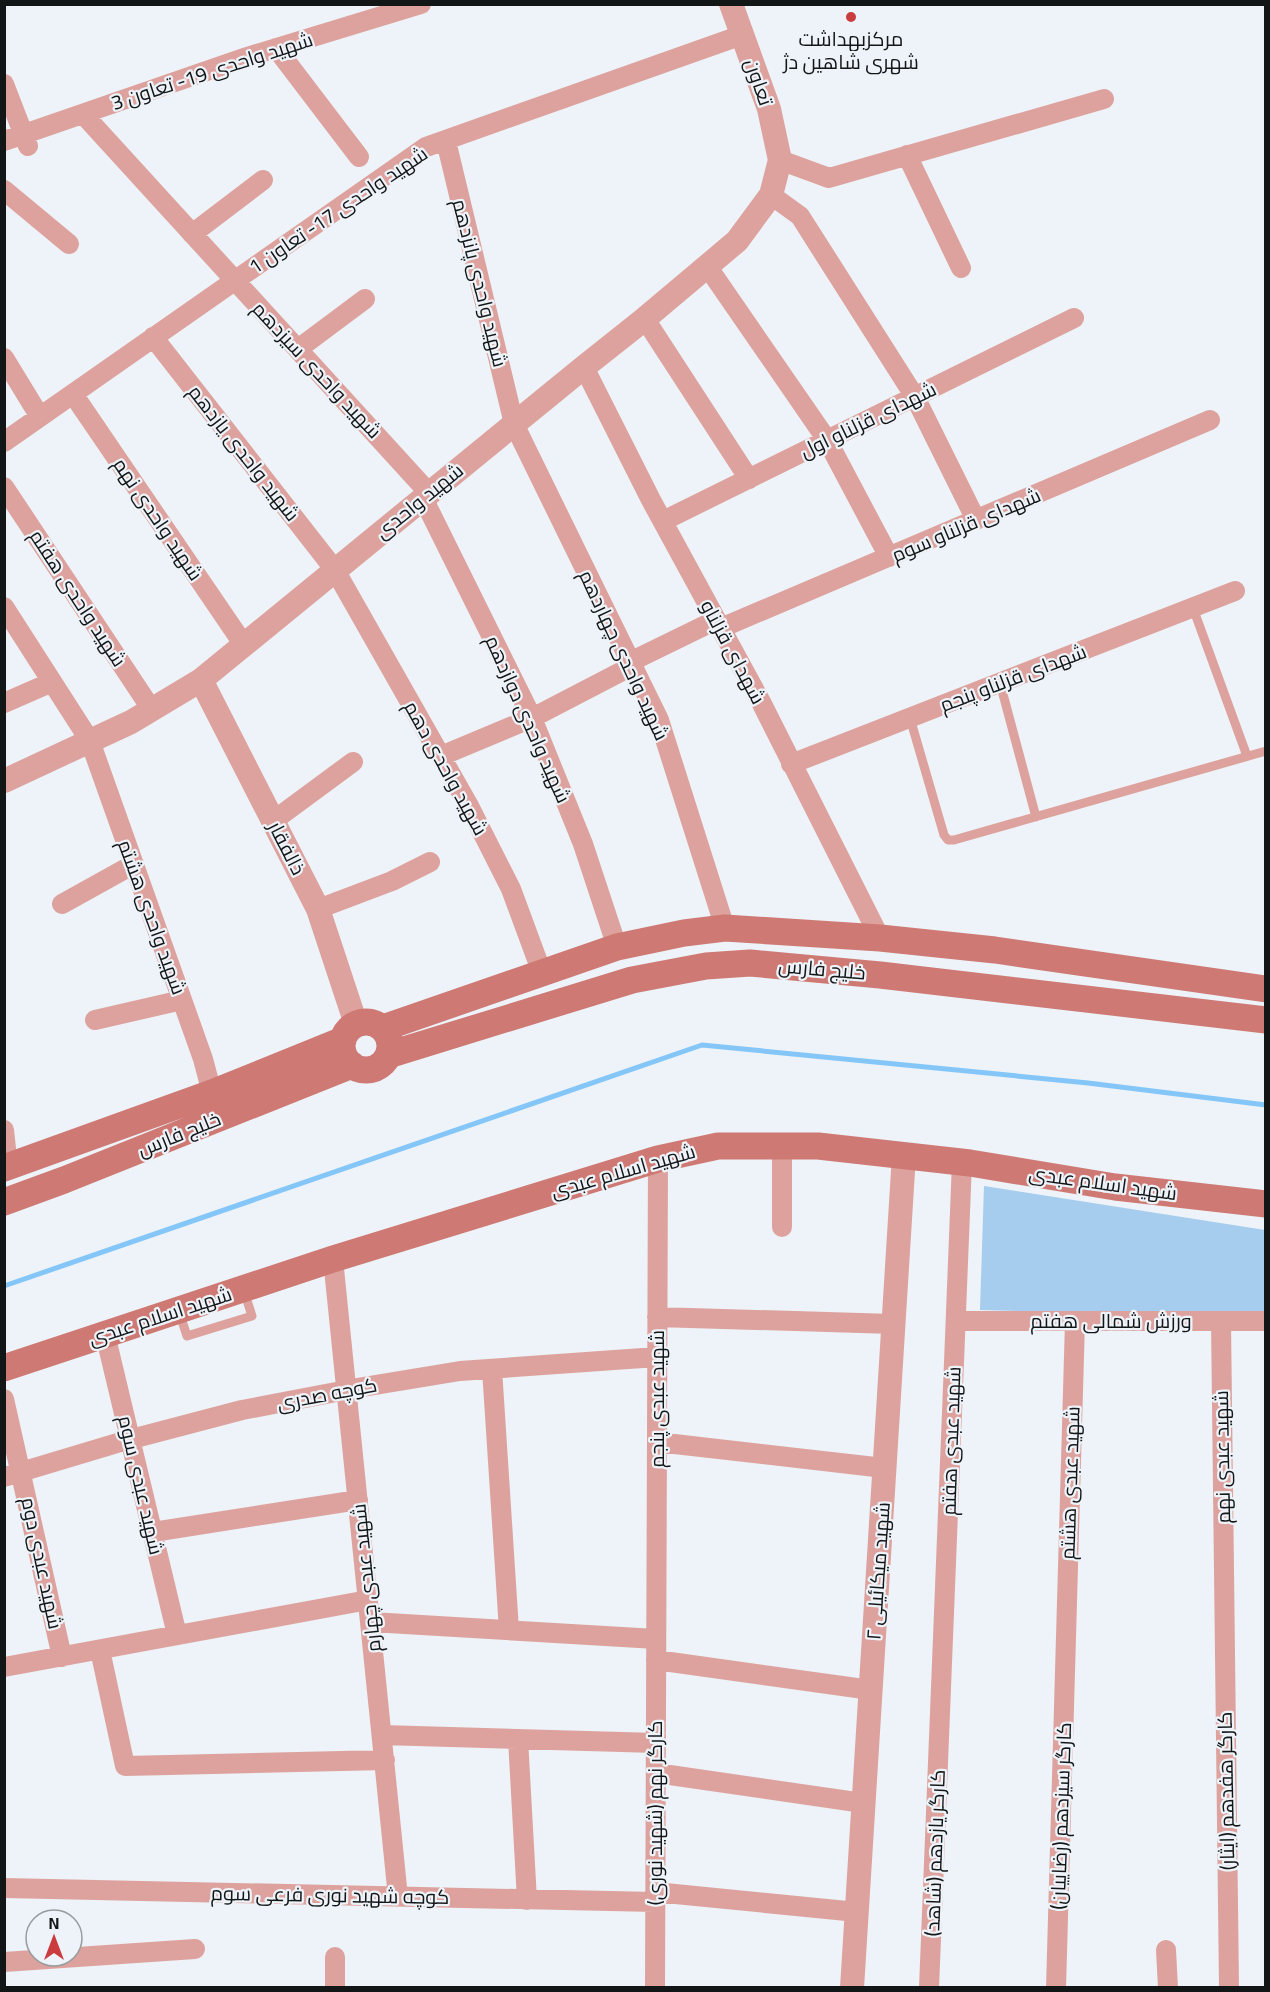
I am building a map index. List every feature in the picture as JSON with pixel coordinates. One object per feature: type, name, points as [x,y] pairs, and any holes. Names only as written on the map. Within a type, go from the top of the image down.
[{"type":"main road","points":[[383,1028],[617,947],[684,933],[725,928],[880,938],[995,950],[1266,989]]},
{"type":"main road","name":"خلیج فارس","points":[[388,1055],[632,980],[706,966],[750,963],[880,975],[1266,1020]]},
{"type":"main road","points":[[370,1022],[383,1028],[390,1040],[385,1061],[373,1069],[366,1070],[352,1065],[344,1054],[349,1032],[370,1022]]},
{"type":"main road","name":"خلیج فارس","points":[[6,1168],[212,1094],[349,1032]]},
{"type":"main road","name":"خلیج فارس","points":[[4,1202],[352,1065]]},
{"type":"main road","name":"شهید اسلام عبدی","points":[[4,1368],[333,1259],[658,1159],[718,1146],[818,1146],[904,1155],[1115,1187],[1266,1204]]},
{"type":"street","name":"شهید واحدی 19- تعاون 3","points":[[4,141],[26,140],[83,114],[276,48],[421,4]]},
{"type":"street","name":"تعاون","points":[[731,4],[769,109],[780,160]]},
{"type":"street","name":"شهید واحدی 17- تعاون 1","points":[[4,442],[426,147],[742,35]]},
{"type":"street","points":[[276,48],[359,157]]},
{"type":"street","points":[[4,84],[26,140]]},
{"type":"street","points":[[780,160],[829,178],[1104,99]]},
{"type":"street","name":"شهید واحدی سیزدهم","points":[[83,114],[298,350],[426,495]]},
{"type":"street","name":"شهید واحدی پانزدهم","points":[[446,141],[514,424]]},
{"type":"street","points":[[907,155],[961,268]]},
{"type":"street","name":"شهید واحدی","points":[[4,781],[131,722],[201,680],[645,319],[737,241],[771,195],[780,160]]},
{"type":"street","points":[[192,234],[263,180]]},
{"type":"street","points":[[4,190],[69,244]]},
{"type":"street","points":[[771,195],[800,216],[915,397],[976,520]]},
{"type":"street","points":[[707,266],[827,440],[889,557]]},
{"type":"street","points":[[298,350],[365,299]]},
{"type":"street","name":"شهدای قزلناو اول","points":[[663,521],[1074,318]]},
{"type":"street","points":[[645,319],[749,479]]},
{"type":"street","name":"شهید واحدی یازدهم","points":[[153,337],[335,570]]},
{"type":"street","points":[[4,358],[40,417]]},
{"type":"street","name":"شهدای قزلناو","points":[[584,367],[663,521],[761,702],[880,938]]},
{"type":"street","name":"شهید واحدی نهم","points":[[74,394],[243,645]]},
{"type":"street","name":"شهدای قزلناو سوم","points":[[441,756],[532,718],[631,664],[719,624],[889,557],[1210,420]]},
{"type":"street","name":"شهید واحدی چهاردهم","points":[[514,424],[659,720],[725,928]]},
{"type":"street","name":"شهید واحدی هفتم","points":[[4,487],[152,710]]},
{"type":"street","name":"شهید واحدی دوازدهم","points":[[426,495],[532,718],[583,844],[617,947]]},
{"type":"street","name":"شهید واحدی دهم","points":[[335,570],[469,806],[511,889],[542,973]]},
{"type":"street","name":"شهدای قزلناو پنجم","points":[[792,764],[1235,591]]},
{"type":"street","name":"شهید واحدی هشتم","points":[[4,607],[90,741],[203,1059],[212,1094]]},
{"type":"street","name":"ذالفقار","points":[[201,680],[318,909],[349,1032]]},
{"type":"street","points":[[4,703],[52,681]]},
{"type":"street","points":[[273,821],[353,762]]},
{"type":"street","points":[[318,909],[392,882],[430,862]]},
{"type":"street","points":[[62,904],[134,864]]},
{"type":"street","points":[[95,1020],[182,1000]]},
{"type":"street","points":[[4,1130],[6,1168]]},
{"type":"street","points":[[782,1146],[782,1227]]},
{"type":"street","name":"شهید میکائیلی ۲","points":[[852,1988],[904,1155]]},
{"type":"street","name":"شهید عبدی پنجم","points":[[656,1640],[658,1159]]},
{"type":"street","name":"شهید عبدی هفتم","points":[[940,1719],[962,1162]]},
{"type":"street","name":"شهید عبدی چهارم","points":[[333,1259],[398,1897]]},
{"type":"street","points":[[657,1317],[893,1324]]},
{"type":"street","name":"ورزش شمالی هفتم","points":[[956,1321],[1266,1321]]},
{"type":"street","name":"شهید عبدی هشتم","points":[[1066,1645],[1075,1321]]},
{"type":"street","name":"شهید عبدی نهم","points":[[1221,1321],[1224,1594]]},
{"type":"street","name":"شهید عبدی سوم","points":[[105,1335],[177,1635]]},
{"type":"street","name":"کوچه صدری","points":[[13,1474],[242,1410],[346,1389],[460,1371],[657,1357]]},
{"type":"street","points":[[492,1369],[508,1630]]},
{"type":"street","name":"شهید عبدی دوم","points":[[4,1399],[13,1474],[62,1656]]},
{"type":"street","points":[[657,1442],[884,1468]]},
{"type":"street","points":[[153,1532],[358,1500]]},
{"type":"street","name":"کارگر هفدهم (ایثار)","points":[[1224,1594],[1229,1988]]},
{"type":"street","points":[[4,1667],[368,1600]]},
{"type":"street","points":[[371,1622],[656,1640]]},
{"type":"street","name":"کارگر نهم (شهید نوری)","points":[[655,1988],[656,1640]]},
{"type":"street","name":"کارگر سیزدهم (رضاییان)","points":[[1056,1988],[1066,1645]]},
{"type":"street","points":[[100,1650],[124,1766],[385,1760]]},
{"type":"street","points":[[656,1660],[871,1690]]},
{"type":"street","name":"کارگر یازدهم (شاهد)","points":[[929,1988],[940,1719]]},
{"type":"street","points":[[382,1735],[656,1743]]},
{"type":"street","points":[[518,1739],[527,1900]]},
{"type":"street","points":[[656,1773],[864,1803]]},
{"type":"street","name":"کوچه شهید نوری فرعی سوم","points":[[4,1888],[527,1900],[655,1897],[857,1911]]},
{"type":"street","points":[[4,1962],[195,1949]]},
{"type":"street","points":[[1166,1950],[1168,1988]]},
{"type":"street","points":[[335,1957],[335,1988]]},
{"type":"lane","points":[[1193,608],[1247,756]]},
{"type":"lane","points":[[1000,683],[1036,817]]},
{"type":"lane","points":[[910,718],[944,835],[948,840],[1266,751]]},
{"type":"shaded area","points":[[984,1186],[1265,1230],[1265,1317],[980,1310]]},
{"type":"waterway","points":[[4,1286],[702,1045],[1088,1083],[1266,1105]]},
{"type":"place","name":"مرکزبهداشت شهری شاهین دژ","points":[[851,17]]}]
